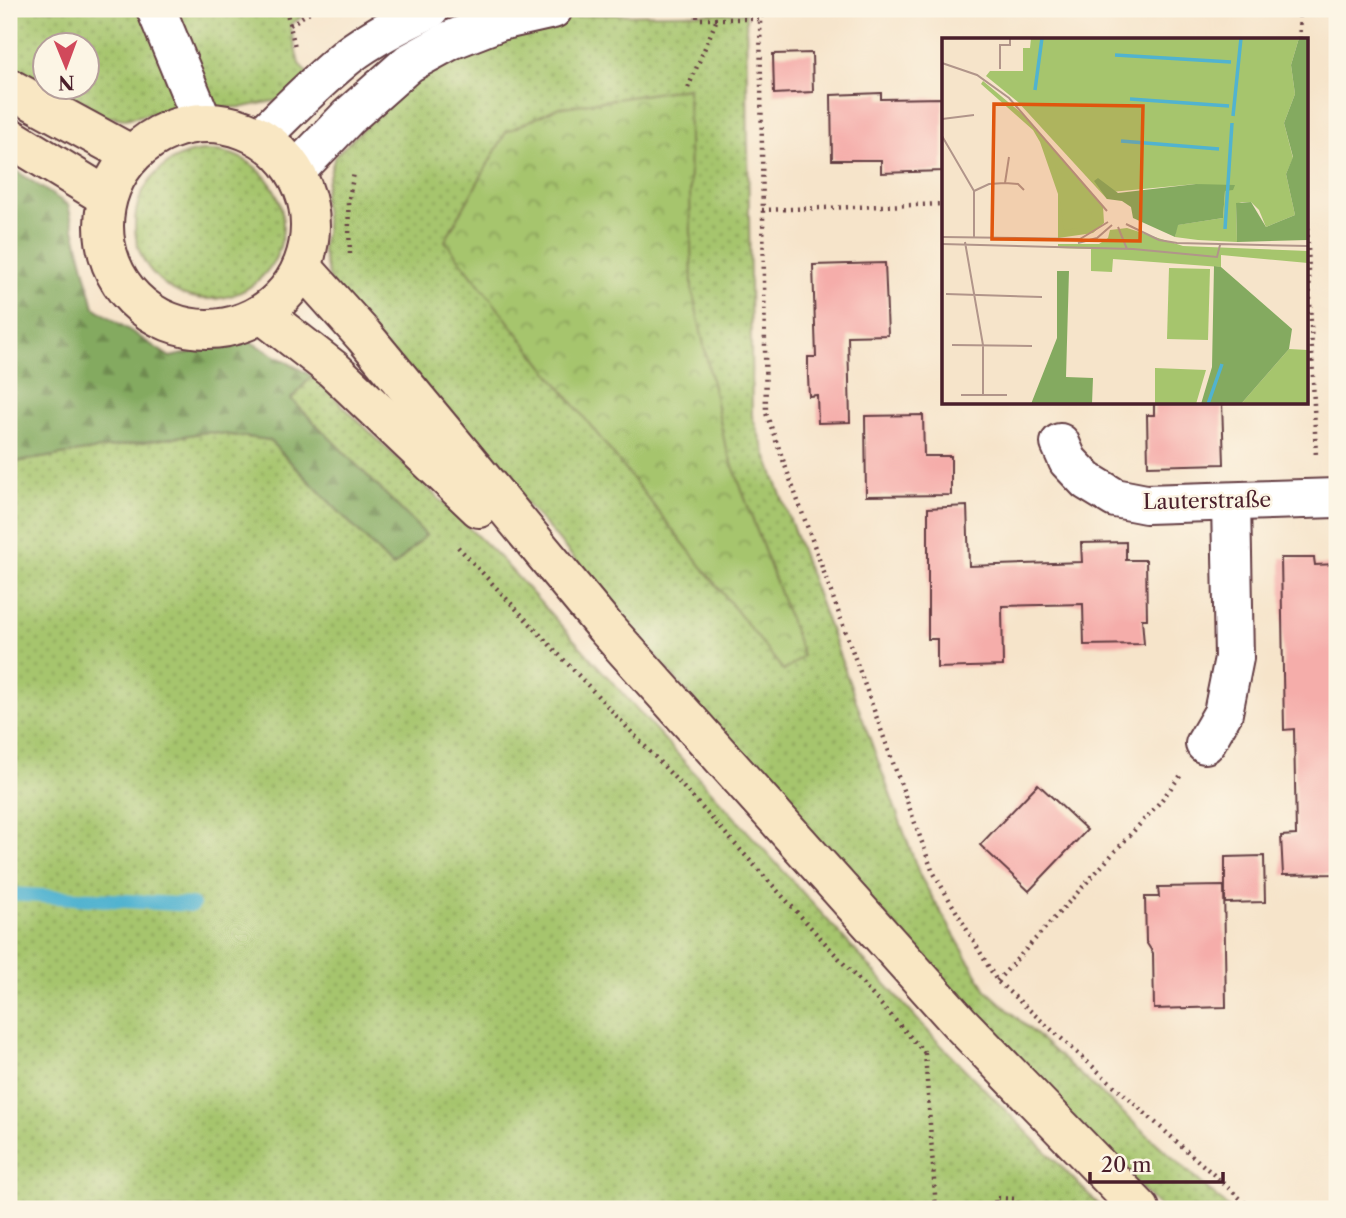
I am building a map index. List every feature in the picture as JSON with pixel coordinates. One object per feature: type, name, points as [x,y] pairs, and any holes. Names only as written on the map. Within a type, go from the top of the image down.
[{"type":"main road","points":[[9,88],[132,155]]},
{"type":"main road","points":[[203,123],[233,126],[261,137],[280,152],[295,172],[308,202],[310,235],[302,267],[292,285],[262,314],[233,326],[202,329],[172,323],[144,308],[123,286],[108,258],[103,228],[107,197],[117,174],[132,155],[152,138],[176,127],[203,123]]},
{"type":"main road","points":[[9,137],[107,197]]},
{"type":"main road","points":[[302,267],[364,336],[605,627],[959,1022],[1140,1209]]},
{"type":"main road","points":[[262,314],[333,369],[605,627]]},
{"type":"street","points":[[156,9],[203,123]]},
{"type":"street","points":[[261,137],[316,83],[351,54],[395,25],[430,9]]},
{"type":"street","points":[[295,172],[348,117],[410,62],[451,40],[500,21],[553,9]]},
{"type":"street","name":"Lauterstraße","points":[[1060,443],[1068,461],[1087,481],[1115,498],[1146,504],[1327,498]]},
{"type":"street","points":[[1205,744],[1223,713],[1234,658],[1231,502]]},
{"type":"path","points":[[290,25],[314,9]]},
{"type":"path","points":[[697,9],[697,19],[760,19]]},
{"type":"path","points":[[765,9],[760,19],[766,412],[932,870],[997,981],[1252,1209]]},
{"type":"path","points":[[1299,9],[1300,38]]},
{"type":"path","points":[[688,88],[717,19]]},
{"type":"path","points":[[762,210],[942,204]]},
{"type":"path","points":[[1308,222],[1327,498]]},
{"type":"path","points":[[997,981],[1160,802],[1205,744]]},
{"type":"path","points":[[936,1209],[925,1053],[959,1022]]},
{"type":"path","points":[[996,1209],[995,1198],[1017,1199],[1018,1209]]},
{"type":"green space","points":[[9,9],[314,9],[290,25],[299,64],[310,76],[279,100],[244,107],[168,110],[125,119],[88,114],[62,102],[102,102],[102,32],[32,32],[32,88],[9,77]]},
{"type":"green space","points":[[746,13],[752,416],[920,876],[986,990],[1230,1209],[1162,1209],[1067,1117],[723,736],[550,530],[386,349],[330,281],[322,249],[326,227],[323,197],[335,156],[432,62],[527,24],[591,15]]},
{"type":"green space","points":[[688,88],[692,289],[725,444],[803,656],[784,671],[445,241],[506,132],[557,108]]},
{"type":"green space","points":[[209,151],[237,157],[250,163],[261,173],[271,184],[277,197],[283,225],[277,253],[271,266],[261,277],[250,287],[237,293],[209,299],[181,293],[168,287],[157,277],[147,266],[141,253],[135,225],[141,197],[147,184],[157,173],[168,163],[181,157]]},
{"type":"green space","points":[[9,166],[68,205],[94,307],[170,357],[247,340],[312,376],[291,399],[426,535],[393,567],[269,440],[208,432],[9,463]]},
{"type":"green space","points":[[312,376],[502,560],[935,1039],[1103,1209],[9,1209],[9,463],[208,432],[269,440],[393,567],[426,535],[291,399]]},
{"type":"building","points":[[812,53],[813,92],[774,94],[773,54]]},
{"type":"building","points":[[881,93],[881,99],[942,98],[942,171],[881,173],[881,160],[832,160],[831,95]]},
{"type":"building","points":[[885,263],[888,335],[848,336],[850,422],[818,423],[817,395],[809,396],[808,376],[808,357],[816,357],[813,265]]},
{"type":"building","points":[[1154,404],[1222,404],[1224,464],[1148,466],[1147,415],[1154,415]]},
{"type":"building","points":[[923,415],[924,456],[951,456],[951,495],[866,496],[865,416]]},
{"type":"building","points":[[967,506],[969,566],[1082,562],[1081,543],[1126,542],[1126,560],[1146,560],[1147,619],[1142,619],[1144,644],[1084,645],[1083,604],[1002,606],[1003,666],[937,668],[937,639],[928,639],[928,508]]},
{"type":"building","points":[[1281,558],[1314,558],[1315,565],[1337,564],[1337,729],[1334,729],[1337,874],[1283,875],[1281,836],[1296,835],[1294,729],[1284,730]]},
{"type":"building","points":[[1038,784],[1087,830],[1029,891],[980,845]]},
{"type":"building","points":[[1264,856],[1265,902],[1225,903],[1225,857]]},
{"type":"building","points":[[1224,886],[1226,1007],[1154,1009],[1153,953],[1146,942],[1145,897],[1159,897],[1158,887]]},
{"type":"waterway","points":[[9,894],[193,905]]}]
